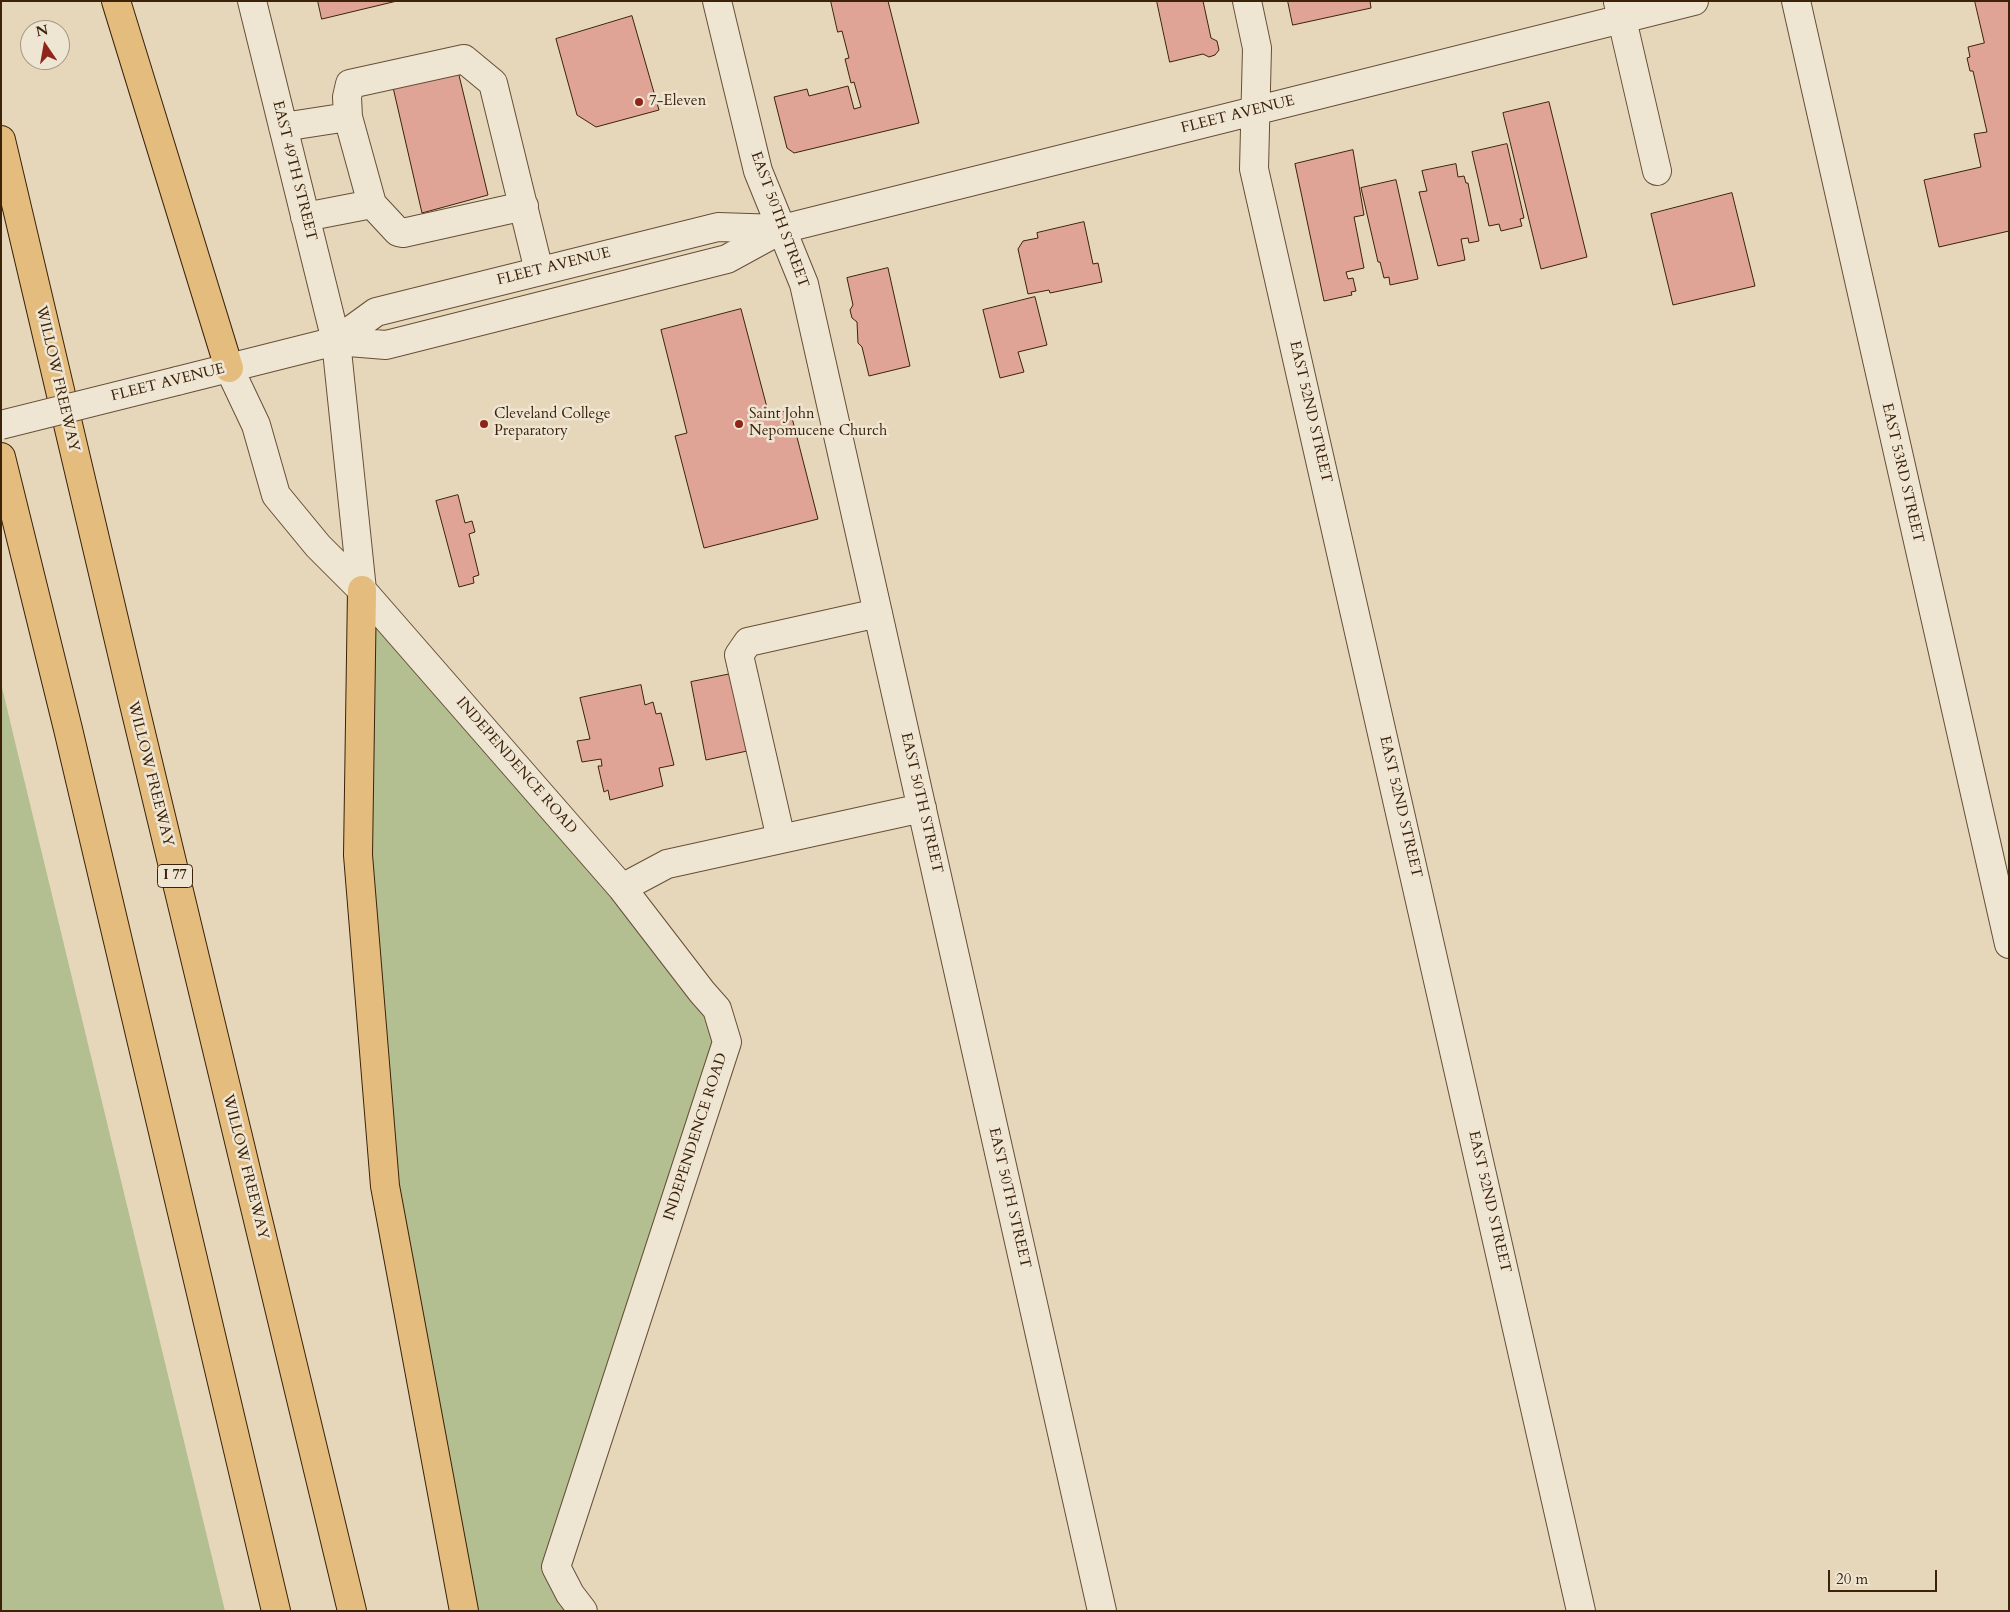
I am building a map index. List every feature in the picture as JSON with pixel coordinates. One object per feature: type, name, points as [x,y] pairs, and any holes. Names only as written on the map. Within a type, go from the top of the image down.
[{"type":"highway","points":[[116,1],[229,368]]},
{"type":"highway","name":"WILLOW FREEWAY","points":[[1,140],[135,710],[352,1611]]},
{"type":"highway","points":[[1,457],[68,729],[276,1611]]},
{"type":"highway","points":[[362,590],[358,854],[385,1186],[464,1611]]},
{"type":"street","name":"EAST 49TH STREET","points":[[252,1],[336,341]]},
{"type":"street","name":"EAST 50TH STREET","points":[[717,1],[758,171],[804,284],[1102,1611]]},
{"type":"street","name":"EAST 52ND STREET","points":[[1247,1],[1257,48],[1257,110],[1254,169],[1581,1611]]},
{"type":"street","name":"FLEET AVENUE","points":[[1,425],[336,341],[386,345],[415,338],[727,259],[782,229],[1257,110],[1620,10],[1694,1]]},
{"type":"street","name":"EAST 53RD STREET","points":[[1796,1],[2009,944]]},
{"type":"street","points":[[1620,10],[1657,171]]},
{"type":"street","points":[[524,206],[403,233],[398,232],[372,204],[348,116],[347,96],[350,84],[464,59],[492,83],[524,206],[539,271]]},
{"type":"street","points":[[283,127],[348,116]]},
{"type":"street","points":[[306,217],[372,204]]},
{"type":"street","name":"FLEET AVENUE","points":[[336,341],[376,312],[539,271],[718,227],[782,229]]},
{"type":"street","points":[[336,341],[362,590]]},
{"type":"street","name":"INDEPENDENCE ROAD","points":[[229,368],[256,424],[276,495],[318,546],[362,590],[622,888],[717,1009],[727,1042],[556,1567],[570,1594],[583,1611]]},
{"type":"street","points":[[781,839],[739,655],[748,642],[878,614]]},
{"type":"street","points":[[622,888],[667,864],[922,808]]},
{"type":"green space","points":[[362,590],[622,888],[727,1042],[562,1544],[583,1611],[464,1611],[385,1186],[358,855]]},
{"type":"green space","points":[[1,683],[16,746],[225,1611],[1,1611]]},
{"type":"building","points":[[318,1],[397,1],[322,19]]},
{"type":"building","points":[[831,1],[888,1],[919,123],[794,153],[787,148],[774,97],[807,89],[809,96],[848,86],[854,109],[861,107],[854,82],[851,83],[845,59],[849,58],[842,31],[838,32]]},
{"type":"building","points":[[1157,1],[1203,1],[1211,38],[1217,41],[1219,50],[1215,55],[1209,57],[1203,54],[1170,62]]},
{"type":"building","points":[[1288,1],[1370,1],[1371,8],[1293,25]]},
{"type":"building","points":[[1975,1],[2009,1],[2009,231],[1939,247],[1924,180],[1981,167],[1974,134],[1987,132],[1973,71],[1970,71],[1967,58],[1970,57],[1968,47],[1984,43]]},
{"type":"building","points":[[632,16],[659,110],[596,127],[577,115],[556,39]]},
{"type":"building","points":[[457,67],[488,195],[422,213],[392,83]]},
{"type":"building","points":[[1549,102],[1587,257],[1541,269],[1503,113]]},
{"type":"building","points":[[1507,144],[1524,218],[1520,219],[1522,226],[1501,231],[1499,224],[1489,226],[1472,152]]},
{"type":"building","points":[[1353,150],[1364,215],[1354,217],[1364,268],[1346,272],[1348,279],[1353,278],[1356,291],[1351,292],[1352,295],[1324,301],[1295,164]]},
{"type":"building","points":[[1456,164],[1458,177],[1464,176],[1466,183],[1468,183],[1479,241],[1469,243],[1468,238],[1461,239],[1465,260],[1438,266],[1419,192],[1427,191],[1422,171]]},
{"type":"building","points":[[1396,180],[1418,279],[1390,285],[1389,277],[1384,278],[1380,262],[1378,262],[1361,188]]},
{"type":"building","points":[[1732,193],[1755,286],[1673,305],[1651,214]]},
{"type":"building","points":[[1084,222],[1093,264],[1098,263],[1102,282],[1050,293],[1049,290],[1028,294],[1018,249],[1023,241],[1038,238],[1037,233]]},
{"type":"building","points":[[888,268],[910,366],[869,376],[862,347],[858,343],[857,322],[852,318],[850,310],[853,305],[847,278]]},
{"type":"building","points":[[1035,297],[1047,345],[1018,352],[1024,372],[1000,378],[983,310]]},
{"type":"building","name":"Saint John Nepomucene Church","points":[[741,309],[769,415],[790,410],[818,519],[704,548],[675,436],[687,433],[661,330]]},
{"type":"building","points":[[458,495],[465,523],[472,521],[475,532],[469,534],[479,575],[473,577],[474,583],[459,587],[436,501]]},
{"type":"building","points":[[731,674],[747,751],[706,760],[691,682]]},
{"type":"building","points":[[641,685],[645,705],[653,702],[656,714],[661,713],[674,765],[659,768],[663,786],[610,800],[608,790],[604,792],[598,766],[602,766],[601,759],[582,762],[577,741],[590,739],[580,698]]},
{"type":"place","name":"7-Eleven","points":[[639,102]]},
{"type":"place","name":"Cleveland College Preparatory","points":[[484,424]]},
{"type":"place","name":"Saint John Nepomucene Church","points":[[739,424]]}]
